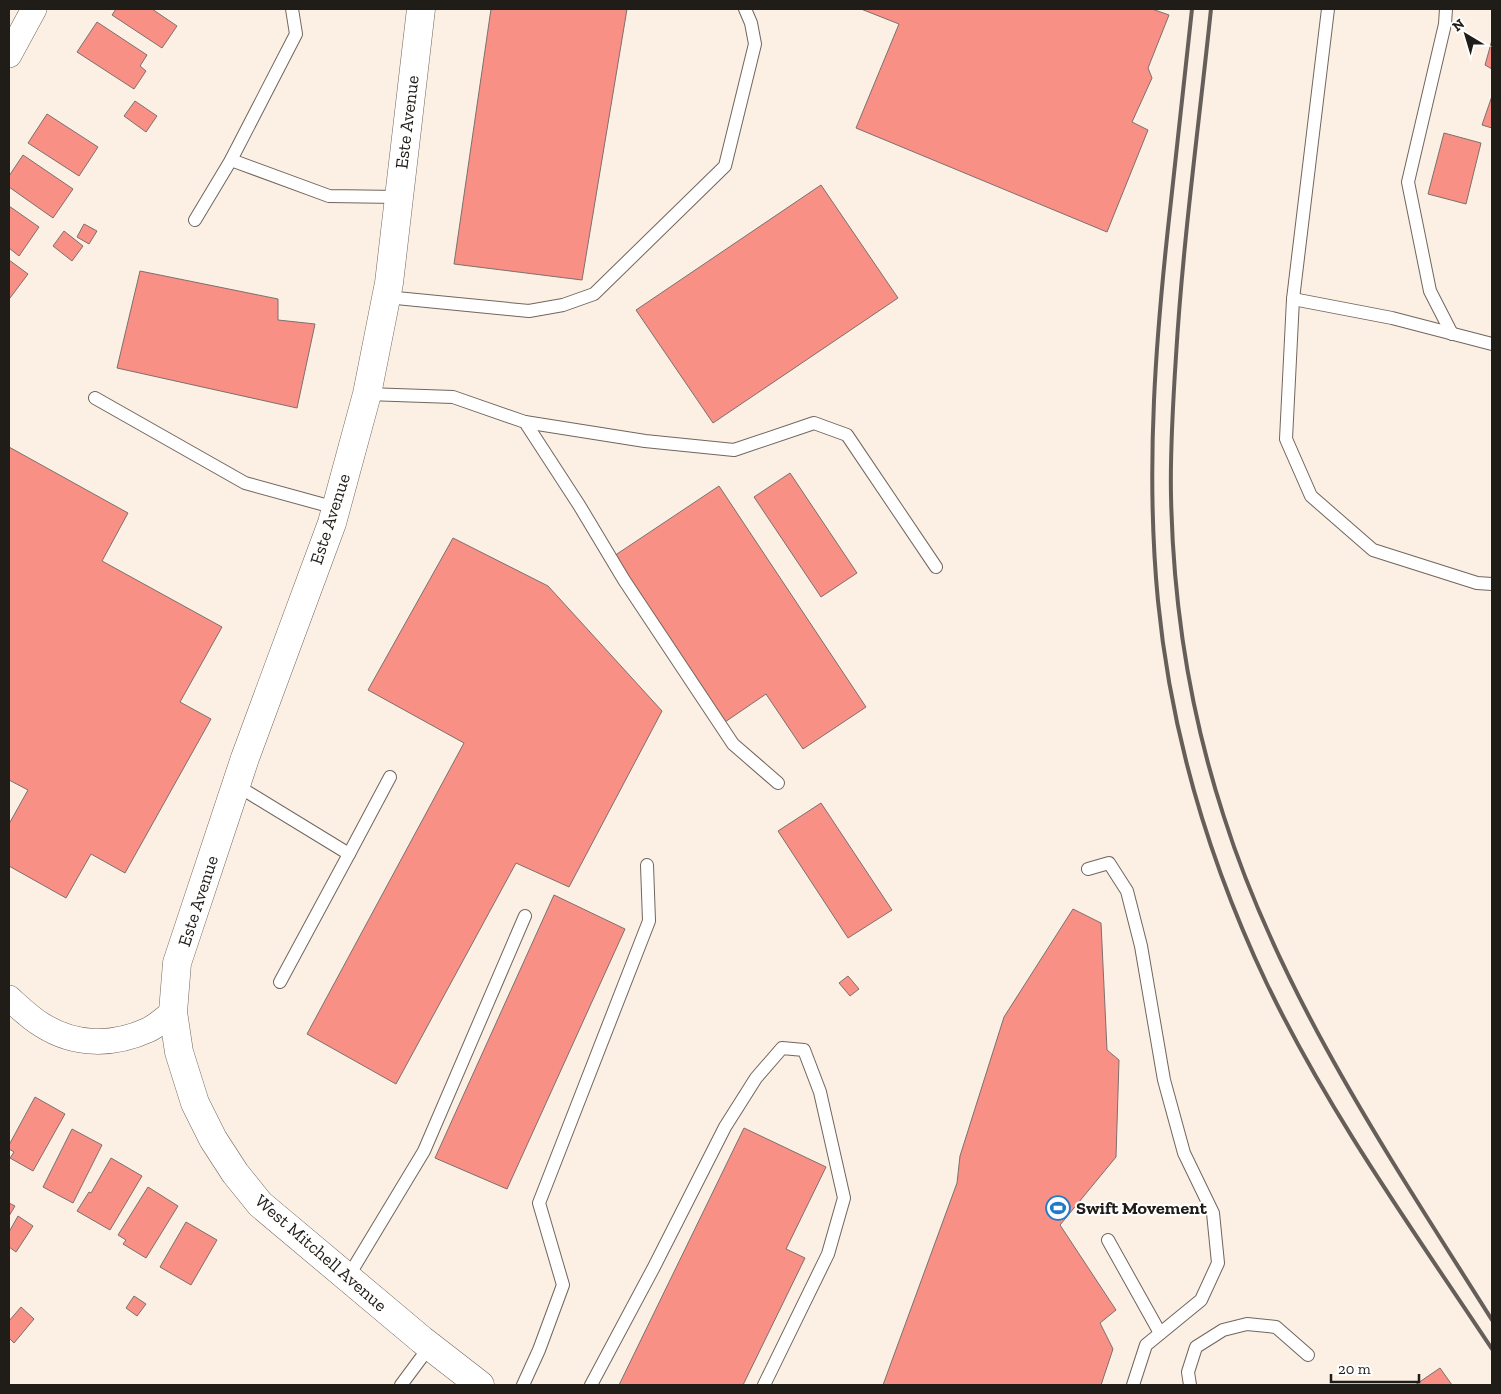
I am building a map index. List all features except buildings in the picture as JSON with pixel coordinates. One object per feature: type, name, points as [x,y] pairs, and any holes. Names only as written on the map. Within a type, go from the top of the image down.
[{"type":"street","points":[[9,56],[34,9]]},
{"type":"street","name":"Este Avenue","points":[[173,1012],[177,963],[236,785],[332,523],[367,394],[389,283],[420,9]]},
{"type":"street","points":[[9,998],[40,1024],[52,1031],[79,1040],[94,1042],[122,1040],[150,1030],[173,1012]]},
{"type":"street","name":"West Mitchell Avenue","points":[[173,1012],[179,1052],[195,1103],[213,1139],[235,1173],[260,1204],[430,1346],[480,1385]]},
{"type":"lane","points":[[195,220],[231,160],[296,34],[292,9]]},
{"type":"lane","points":[[386,297],[529,311],[563,305],[594,294],[724,166],[755,44],[751,23],[745,9]]},
{"type":"lane","points":[[1328,9],[1293,299],[1286,439],[1311,496],[1373,550],[1477,583],[1492,584]]},
{"type":"lane","points":[[1446,9],[1445,24],[1408,182],[1430,291],[1452,334]]},
{"type":"lane","points":[[231,160],[329,196],[398,197]]},
{"type":"lane","points":[[1293,299],[1392,318],[1492,344]]},
{"type":"lane","points":[[367,394],[453,397],[525,422],[645,441],[734,450],[814,423],[847,435],[936,567]]},
{"type":"lane","points":[[96,398],[245,484],[336,508]]},
{"type":"lane","points":[[525,422],[579,505],[624,580],[733,744],[778,783]]},
{"type":"lane","points":[[280,982],[390,777]]},
{"type":"lane","points":[[236,785],[349,854]]},
{"type":"lane","points":[[1088,869],[1109,863],[1127,891],[1141,946],[1164,1080],[1184,1153],[1213,1213],[1218,1263],[1202,1300],[1146,1345],[1133,1385]]},
{"type":"lane","points":[[523,1385],[539,1350],[563,1285],[539,1203],[650,921],[647,865]]},
{"type":"lane","points":[[348,1277],[424,1151],[525,916]]},
{"type":"lane","points":[[591,1385],[654,1267],[725,1126],[756,1078],[782,1048],[804,1050],[820,1092],[844,1198],[828,1254],[764,1385]]},
{"type":"lane","points":[[1108,1240],[1160,1333]]},
{"type":"lane","points":[[1190,1385],[1188,1372],[1196,1348],[1223,1330],[1247,1324],[1276,1327],[1308,1355]]},
{"type":"lane","points":[[401,1385],[430,1346]]},
{"type":"railway","points":[[1192,9],[1161,300],[1152,450],[1154,551],[1158,601],[1172,700],[1183,749],[1211,845],[1246,939],[1267,984],[1291,1032],[1345,1125],[1402,1215],[1492,1349]]},
{"type":"railway","points":[[1211,9],[1183,269],[1171,442],[1172,536],[1175,577],[1193,698],[1212,778],[1224,817],[1248,884],[1276,949],[1307,1013],[1378,1138],[1492,1320]]},
{"type":"place","name":"Swift Movement","points":[[1058,1208]]}]
